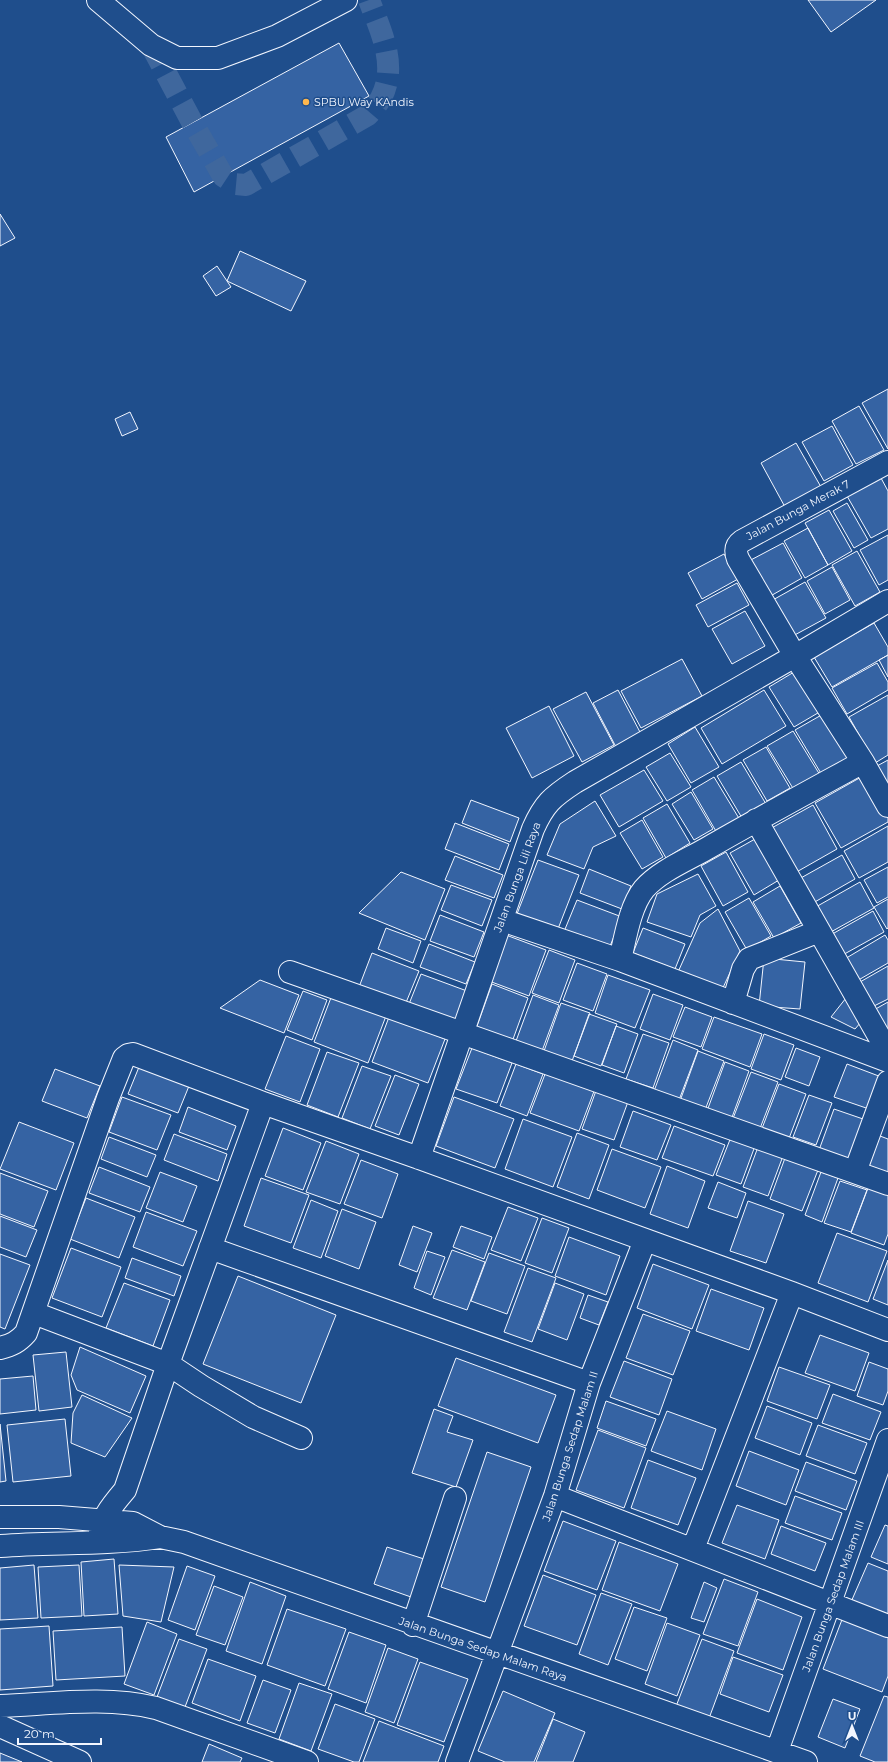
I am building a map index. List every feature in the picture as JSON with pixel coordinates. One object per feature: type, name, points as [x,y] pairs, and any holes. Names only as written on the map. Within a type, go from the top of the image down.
[{"type":"street","points":[[98,0],[151,45],[177,58],[218,58],[277,36],[346,0]]},
{"type":"street","name":"Jalan Bunga Merak 7","points":[[795,656],[738,559],[736,553],[738,544],[888,462]]},
{"type":"street","name":"Jalan Bunga Lili Raya","points":[[419,1158],[533,830],[541,812],[549,802],[575,782],[888,601]]},
{"type":"street","points":[[795,656],[863,762],[888,806]]},
{"type":"street","points":[[620,960],[633,910],[644,889],[658,876],[756,820],[863,762]]},
{"type":"street","points":[[756,820],[888,1052]]},
{"type":"street","points":[[502,920],[620,960],[888,1061]]},
{"type":"street","points":[[733,1003],[745,964],[749,959],[819,931]]},
{"type":"street","points":[[290,972],[888,1184]]},
{"type":"street","points":[[0,1348],[19,1341],[26,1333],[108,1098],[124,1058],[133,1054],[263,1104],[419,1158],[792,1293],[888,1330]]},
{"type":"street","points":[[856,1172],[888,1082]]},
{"type":"street","points":[[98,1542],[103,1520],[113,1504],[125,1490],[168,1364],[263,1104]]},
{"type":"street","name":"Jalan Bunga Sedap Malam II","points":[[457,1762],[555,1496],[589,1383],[645,1240]]},
{"type":"street","points":[[210,1248],[589,1383]]},
{"type":"street","points":[[693,1549],[792,1293]]},
{"type":"street","points":[[34,1313],[168,1364],[201,1386],[253,1417],[301,1438]]},
{"type":"street","name":"Jalan Bunga Sedap Malam III","points":[[777,1751],[831,1604],[888,1440]]},
{"type":"street","points":[[125,1490],[132,1532]]},
{"type":"street","points":[[555,1496],[888,1626]]},
{"type":"street","points":[[413,1625],[455,1498]]},
{"type":"street","name":"Jalan Bunga Sedap Malam Raya","points":[[0,1517],[29,1516],[103,1520],[132,1532],[184,1542],[413,1625],[806,1762]]},
{"type":"street","name":"Jalan Bunga Sedap Malam Raya","points":[[0,1546],[98,1542],[132,1532]]},
{"type":"street","points":[[0,1706],[108,1702],[138,1704],[156,1708],[307,1762]]},
{"type":"street","points":[[0,1726],[80,1762]]},
{"type":"building","points":[[808,0],[876,0],[831,32]]},
{"type":"building","points":[[339,43],[369,96],[194,192],[166,137]]},
{"type":"building","points":[[0,214],[15,238],[0,246]]},
{"type":"building","points":[[240,251],[306,281],[291,311],[227,281]]},
{"type":"building","points":[[217,266],[231,287],[216,296],[203,276]]},
{"type":"building","points":[[888,389],[888,449],[862,403]]},
{"type":"building","points":[[859,406],[884,450],[856,464],[832,421]]},
{"type":"building","points":[[130,412],[138,429],[122,436],[115,419]]},
{"type":"building","points":[[832,426],[853,465],[824,481],[802,442]]},
{"type":"building","points":[[796,443],[821,487],[785,507],[761,463]]},
{"type":"building","points":[[881,478],[888,491],[888,529],[871,538],[847,496]]},
{"type":"building","points":[[847,503],[868,540],[854,548],[833,511]]},
{"type":"building","points":[[829,510],[852,551],[828,565],[805,523]]},
{"type":"building","points":[[808,528],[828,565],[805,578],[784,541]]},
{"type":"building","points":[[888,535],[888,580],[879,585],[860,550]]},
{"type":"building","points":[[783,543],[802,578],[767,598],[747,562]]},
{"type":"building","points":[[857,551],[880,592],[855,606],[832,565]]},
{"type":"building","points":[[724,554],[738,579],[702,599],[688,573]]},
{"type":"building","points":[[832,567],[850,600],[825,614],[807,581]]},
{"type":"building","points":[[805,582],[826,618],[791,637],[771,601]]},
{"type":"building","points":[[737,583],[749,605],[708,627],[696,605]]},
{"type":"building","points":[[745,611],[765,646],[732,664],[712,629]]},
{"type":"building","points":[[874,623],[888,647],[888,655],[832,687],[814,657]]},
{"type":"building","points":[[888,655],[888,677],[879,660]]},
{"type":"building","points":[[682,659],[702,696],[641,728],[621,691]]},
{"type":"building","points":[[877,663],[888,682],[888,690],[847,714],[832,688]]},
{"type":"building","points":[[799,669],[823,710],[794,727],[769,687]]},
{"type":"building","points":[[618,690],[641,734],[616,747],[593,703]]},
{"type":"building","points":[[764,690],[786,726],[722,764],[701,728]]},
{"type":"building","points":[[586,692],[614,745],[582,762],[553,709]]},
{"type":"building","points":[[888,695],[888,755],[875,763],[849,717]]},
{"type":"building","points":[[549,706],[574,756],[532,778],[506,728]]},
{"type":"building","points":[[825,713],[852,758],[822,775],[795,730]]},
{"type":"building","points":[[695,727],[719,767],[691,783],[668,744]]},
{"type":"building","points":[[793,731],[820,775],[794,790],[767,746]]},
{"type":"building","points":[[766,747],[790,788],[767,801],[743,760]]},
{"type":"building","points":[[670,753],[691,787],[667,801],[646,767]]},
{"type":"building","points":[[888,760],[888,786],[877,766]]},
{"type":"building","points":[[741,762],[766,804],[742,818],[717,776]]},
{"type":"building","points":[[644,770],[663,801],[619,827],[600,795]]},
{"type":"building","points":[[863,776],[888,818],[888,822],[841,848],[815,803]]},
{"type":"building","points":[[714,777],[740,820],[717,833],[692,790]]},
{"type":"building","points":[[691,792],[713,829],[694,840],[672,804]]},
{"type":"building","points":[[471,800],[519,818],[510,842],[462,823]]},
{"type":"building","points":[[595,801],[616,836],[593,847],[584,869],[547,855],[560,824]]},
{"type":"building","points":[[667,804],[690,843],[666,858],[643,818]]},
{"type":"building","points":[[813,805],[837,849],[793,874],[768,830]]},
{"type":"building","points":[[642,820],[663,857],[642,869],[620,833]]},
{"type":"building","points":[[455,823],[509,844],[499,870],[445,849]]},
{"type":"building","points":[[888,826],[888,862],[859,878],[844,851]]},
{"type":"building","points":[[755,839],[779,880],[754,895],[730,853]]},
{"type":"building","points":[[726,852],[748,892],[723,906],[701,866]]},
{"type":"building","points":[[842,855],[855,879],[813,903],[799,879]]},
{"type":"building","points":[[455,856],[503,875],[494,898],[445,880]]},
{"type":"building","points":[[538,860],[579,875],[556,934],[515,919]]},
{"type":"building","points":[[888,867],[888,897],[877,903],[864,880]]},
{"type":"building","points":[[589,869],[631,886],[622,909],[580,893]]},
{"type":"building","points":[[401,872],[445,889],[425,940],[359,913]]},
{"type":"building","points":[[698,874],[716,906],[700,915],[691,937],[647,922],[657,894]]},
{"type":"building","points":[[860,882],[874,908],[829,933],[814,908]]},
{"type":"building","points":[[451,885],[492,900],[482,926],[441,910]]},
{"type":"building","points":[[780,886],[801,923],[774,938],[753,902]]},
{"type":"building","points":[[749,898],[771,936],[747,950],[725,912]]},
{"type":"building","points":[[888,899],[888,928],[887,929],[874,907]]},
{"type":"building","points":[[577,900],[622,917],[608,951],[563,934]]},
{"type":"building","points":[[718,909],[740,951],[721,992],[678,972],[700,923]]},
{"type":"building","points":[[873,911],[884,932],[839,957],[827,937]]},
{"type":"building","points":[[440,915],[484,932],[474,957],[430,941]]},
{"type":"building","points":[[386,928],[421,941],[413,963],[378,949]]},
{"type":"building","points":[[643,928],[685,944],[675,969],[633,953]]},
{"type":"building","points":[[506,935],[546,950],[529,996],[489,981]]},
{"type":"building","points":[[885,935],[888,940],[888,963],[855,982],[843,960]]},
{"type":"building","points":[[429,944],[475,962],[466,984],[420,967]]},
{"type":"building","points":[[549,950],[575,960],[559,1003],[532,993]]},
{"type":"building","points":[[372,953],[419,971],[405,1005],[359,987]]},
{"type":"building","points":[[764,958],[805,962],[800,1009],[759,1006]]},
{"type":"building","points":[[577,963],[607,974],[593,1011],[563,1000]]},
{"type":"building","points":[[888,966],[888,999],[874,1006],[860,982]]},
{"type":"building","points":[[421,974],[467,991],[455,1022],[409,1004]]},
{"type":"building","points":[[608,975],[650,990],[635,1028],[595,1013]]},
{"type":"building","points":[[260,980],[299,995],[284,1033],[220,1008]]},
{"type":"building","points":[[492,984],[528,998],[512,1042],[476,1029]]},
{"type":"building","points":[[303,991],[327,1000],[312,1040],[287,1030]]},
{"type":"building","points":[[653,994],[683,1005],[670,1040],[640,1029]]},
{"type":"building","points":[[332,995],[386,1016],[368,1063],[314,1042]]},
{"type":"building","points":[[533,995],[559,1005],[542,1051],[516,1041]]},
{"type":"building","points":[[846,998],[861,1022],[855,1029],[831,1017]]},
{"type":"building","points":[[888,1002],[888,1039],[872,1011]]},
{"type":"building","points":[[561,1003],[590,1013],[572,1061],[544,1051]]},
{"type":"building","points":[[685,1007],[712,1017],[701,1047],[673,1037]]},
{"type":"building","points":[[589,1014],[617,1024],[601,1066],[574,1056]]},
{"type":"building","points":[[389,1017],[445,1039],[428,1083],[372,1062]]},
{"type":"building","points":[[714,1017],[762,1034],[750,1067],[702,1049]]},
{"type":"building","points":[[616,1026],[638,1034],[624,1073],[602,1065]]},
{"type":"building","points":[[643,1034],[669,1043],[653,1088],[626,1079]]},
{"type":"building","points":[[764,1034],[794,1045],[781,1080],[751,1069]]},
{"type":"building","points":[[286,1036],[320,1049],[300,1102],[265,1089]]},
{"type":"building","points":[[673,1040],[698,1050],[679,1100],[654,1091]]},
{"type":"building","points":[[472,1048],[512,1063],[497,1103],[456,1089]]},
{"type":"building","points":[[796,1048],[820,1057],[809,1086],[785,1077]]},
{"type":"building","points":[[698,1051],[724,1061],[705,1110],[680,1101]]},
{"type":"building","points":[[327,1052],[359,1063],[338,1117],[307,1105]]},
{"type":"building","points":[[725,1062],[749,1071],[731,1120],[707,1111]]},
{"type":"building","points":[[516,1064],[543,1074],[527,1116],[500,1106]]},
{"type":"building","points":[[847,1064],[884,1078],[872,1110],[834,1097]]},
{"type":"building","points":[[362,1066],[391,1076],[370,1129],[342,1118]]},
{"type":"building","points":[[139,1067],[189,1086],[178,1113],[128,1094]]},
{"type":"building","points":[[55,1069],[100,1086],[87,1118],[42,1101]]},
{"type":"building","points":[[547,1069],[596,1086],[579,1131],[530,1113]]},
{"type":"building","points":[[751,1072],[778,1082],[759,1131],[732,1121]]},
{"type":"building","points":[[395,1075],[419,1084],[399,1135],[375,1126]]},
{"type":"building","points":[[779,1084],[806,1094],[788,1141],[761,1131]]},
{"type":"building","points":[[597,1088],[629,1099],[614,1140],[582,1129]]},
{"type":"building","points":[[809,1095],[832,1103],[816,1145],[793,1137]]},
{"type":"building","points":[[122,1097],[171,1115],[157,1150],[109,1132]]},
{"type":"building","points":[[454,1097],[514,1119],[495,1168],[436,1146]]},
{"type":"building","points":[[188,1107],[236,1126],[227,1150],[179,1132]]},
{"type":"building","points":[[834,1109],[866,1120],[850,1161],[819,1150]]},
{"type":"building","points":[[633,1111],[671,1125],[657,1160],[620,1147]]},
{"type":"building","points":[[523,1119],[572,1137],[553,1187],[505,1169]]},
{"type":"building","points":[[19,1122],[74,1143],[56,1190],[0,1169]]},
{"type":"building","points":[[674,1126],[725,1145],[713,1176],[662,1158]]},
{"type":"building","points":[[283,1128],[321,1143],[303,1190],[265,1176]]},
{"type":"building","points":[[577,1133],[609,1145],[589,1199],[557,1187]]},
{"type":"building","points":[[174,1134],[227,1154],[218,1181],[164,1160]]},
{"type":"building","points":[[880,1136],[888,1139],[888,1177],[867,1170]]},
{"type":"building","points":[[109,1137],[156,1155],[147,1177],[101,1159]]},
{"type":"building","points":[[731,1137],[755,1146],[741,1184],[716,1175]]},
{"type":"building","points":[[326,1141],[359,1154],[340,1204],[306,1192]]},
{"type":"building","points":[[758,1147],[783,1156],[768,1196],[743,1187]]},
{"type":"building","points":[[612,1149],[661,1167],[645,1208],[597,1190]]},
{"type":"building","points":[[785,1158],[818,1170],[802,1211],[770,1199]]},
{"type":"building","points":[[361,1160],[398,1174],[382,1218],[344,1204]]},
{"type":"building","points":[[667,1166],[705,1181],[688,1228],[650,1214]]},
{"type":"building","points":[[99,1167],[150,1187],[140,1212],[89,1193]]},
{"type":"building","points":[[160,1172],[197,1186],[183,1222],[146,1208]]},
{"type":"building","points":[[821,1172],[838,1178],[822,1222],[805,1215]]},
{"type":"building","points":[[0,1173],[48,1191],[34,1227],[0,1214]]},
{"type":"building","points":[[261,1178],[309,1195],[291,1243],[244,1226]]},
{"type":"building","points":[[840,1181],[867,1190],[851,1232],[824,1223]]},
{"type":"building","points":[[718,1182],[746,1193],[737,1218],[708,1208]]},
{"type":"building","points":[[868,1188],[888,1195],[888,1234],[884,1245],[851,1233]]},
{"type":"building","points":[[86,1198],[135,1217],[119,1258],[70,1239]]},
{"type":"building","points":[[311,1200],[338,1211],[321,1258],[293,1248]]},
{"type":"building","points":[[748,1201],[784,1214],[766,1263],[730,1251]]},
{"type":"building","points":[[508,1207],[538,1218],[521,1261],[491,1250]]},
{"type":"building","points":[[342,1209],[376,1222],[359,1269],[325,1256]]},
{"type":"building","points":[[146,1212],[197,1231],[183,1266],[133,1247]]},
{"type":"building","points":[[0,1216],[37,1230],[26,1257],[0,1247]]},
{"type":"building","points":[[542,1218],[569,1228],[552,1273],[525,1263]]},
{"type":"building","points":[[413,1226],[432,1233],[417,1272],[399,1265]]},
{"type":"building","points":[[461,1226],[492,1237],[484,1259],[453,1247]]},
{"type":"building","points":[[837,1233],[887,1251],[868,1302],[818,1283]]},
{"type":"building","points":[[569,1237],[620,1256],[606,1295],[555,1276]]},
{"type":"building","points":[[71,1248],[121,1267],[102,1317],[52,1298]]},
{"type":"building","points":[[452,1250],[485,1262],[467,1310],[433,1298]]},
{"type":"building","points":[[427,1251],[445,1257],[431,1295],[414,1288]]},
{"type":"building","points":[[489,1253],[525,1266],[507,1314],[471,1301]]},
{"type":"building","points":[[0,1254],[30,1265],[5,1329],[0,1327]]},
{"type":"building","points":[[132,1258],[181,1276],[174,1296],[125,1278]]},
{"type":"building","points":[[888,1260],[888,1305],[873,1299]]},
{"type":"building","points":[[653,1264],[709,1285],[692,1329],[637,1308]]},
{"type":"building","points":[[528,1268],[556,1278],[532,1342],[504,1332]]},
{"type":"building","points":[[238,1276],[336,1315],[301,1403],[203,1364]]},
{"type":"building","points":[[124,1283],[170,1300],[153,1346],[106,1328]]},
{"type":"building","points":[[555,1283],[584,1294],[567,1340],[538,1329]]},
{"type":"building","points":[[711,1289],[764,1308],[749,1350],[696,1331]]},
{"type":"building","points":[[588,1295],[608,1302],[599,1325],[580,1318]]},
{"type":"building","points":[[643,1314],[690,1331],[673,1375],[626,1358]]},
{"type":"building","points":[[820,1335],[869,1353],[855,1391],[805,1373]]},
{"type":"building","points":[[80,1347],[146,1376],[130,1413],[77,1390],[71,1375]]},
{"type":"building","points":[[66,1352],[72,1407],[39,1411],[33,1355]]},
{"type":"building","points":[[456,1358],[556,1395],[538,1443],[438,1406]]},
{"type":"building","points":[[624,1361],[672,1379],[659,1415],[610,1397]]},
{"type":"building","points":[[869,1362],[888,1369],[888,1391],[883,1405],[857,1396]]},
{"type":"building","points":[[779,1367],[830,1385],[817,1419],[767,1401]]},
{"type":"building","points":[[33,1376],[36,1410],[0,1414],[0,1379]]},
{"type":"building","points":[[833,1394],[881,1412],[870,1440],[822,1423]]},
{"type":"building","points":[[82,1395],[132,1418],[105,1457],[71,1443],[73,1413]]},
{"type":"building","points":[[606,1401],[656,1419],[646,1446],[597,1428]]},
{"type":"building","points":[[767,1406],[812,1423],[800,1455],[755,1438]]},
{"type":"building","points":[[434,1409],[453,1416],[447,1432],[473,1440],[456,1487],[412,1473]]},
{"type":"building","points":[[667,1411],[716,1429],[702,1470],[651,1451]]},
{"type":"building","points":[[65,1419],[71,1476],[13,1482],[7,1425]]},
{"type":"building","points":[[0,1424],[6,1481],[0,1482]]},
{"type":"building","points":[[818,1425],[867,1443],[855,1474],[806,1456]]},
{"type":"building","points":[[598,1430],[646,1448],[624,1508],[576,1490]]},
{"type":"building","points":[[749,1451],[799,1470],[786,1505],[736,1486]]},
{"type":"building","points":[[487,1452],[531,1467],[485,1602],[441,1587]]},
{"type":"building","points":[[648,1460],[696,1478],[678,1525],[631,1508]]},
{"type":"building","points":[[806,1462],[857,1481],[846,1510],[795,1491]]},
{"type":"building","points":[[795,1496],[842,1513],[832,1540],[785,1523]]},
{"type":"building","points":[[737,1505],[779,1520],[765,1559],[722,1543]]},
{"type":"building","points":[[563,1521],[616,1541],[597,1590],[544,1571]]},
{"type":"building","points":[[885,1525],[888,1526],[888,1564],[871,1557]]},
{"type":"building","points":[[781,1526],[826,1543],[815,1571],[771,1554]]},
{"type":"building","points":[[619,1542],[678,1564],[660,1611],[602,1590]]},
{"type":"building","points":[[387,1547],[424,1559],[411,1597],[374,1584]]},
{"type":"building","points":[[114,1559],[118,1614],[84,1616],[81,1562]]},
{"type":"building","points":[[868,1563],[888,1571],[888,1618],[851,1602]]},
{"type":"building","points":[[34,1565],[38,1618],[0,1620],[0,1568]]},
{"type":"building","points":[[79,1565],[82,1616],[41,1618],[38,1567]]},
{"type":"building","points":[[119,1565],[174,1567],[161,1622],[123,1616]]},
{"type":"building","points":[[187,1566],[215,1576],[195,1630],[168,1620]]},
{"type":"building","points":[[543,1575],[596,1595],[577,1645],[524,1626]]},
{"type":"building","points":[[724,1579],[758,1592],[738,1646],[703,1634]]},
{"type":"building","points":[[250,1582],[286,1596],[262,1664],[226,1651]]},
{"type":"building","points":[[704,1582],[717,1588],[704,1622],[691,1618]]},
{"type":"building","points":[[214,1586],[243,1597],[225,1645],[196,1635]]},
{"type":"building","points":[[601,1593],[632,1604],[608,1665],[579,1654]]},
{"type":"building","points":[[757,1599],[802,1617],[783,1670],[737,1653]]},
{"type":"building","points":[[634,1607],[667,1618],[647,1671],[615,1659]]},
{"type":"building","points":[[287,1609],[346,1629],[325,1686],[267,1665]]},
{"type":"building","points":[[843,1617],[888,1634],[888,1676],[882,1692],[823,1669]]},
{"type":"building","points":[[147,1622],[177,1634],[154,1695],[124,1684]]},
{"type":"building","points":[[667,1623],[700,1635],[677,1696],[645,1684]]},
{"type":"building","points":[[49,1626],[53,1686],[0,1690],[0,1629]]},
{"type":"building","points":[[122,1627],[125,1676],[56,1680],[53,1631]]},
{"type":"building","points":[[349,1632],[386,1645],[366,1703],[328,1689]]},
{"type":"building","points":[[179,1639],[207,1649],[185,1707],[157,1697]]},
{"type":"building","points":[[702,1639],[734,1651],[708,1721],[675,1709]]},
{"type":"building","points":[[388,1648],[418,1659],[394,1723],[365,1712]]},
{"type":"building","points":[[733,1657],[783,1675],[769,1712],[720,1694]]},
{"type":"building","points":[[208,1659],[256,1676],[240,1721],[192,1703]]},
{"type":"building","points":[[420,1662],[468,1679],[444,1742],[397,1725]]},
{"type":"building","points":[[263,1680],[291,1690],[275,1733],[247,1723]]},
{"type":"building","points":[[299,1683],[332,1694],[311,1751],[279,1739]]},
{"type":"building","points":[[503,1691],[555,1713],[534,1762],[505,1762],[478,1751]]},
{"type":"building","points":[[884,1696],[888,1697],[888,1762],[875,1762],[860,1756]]},
{"type":"building","points":[[833,1699],[860,1709],[845,1748],[818,1737]]},
{"type":"building","points":[[335,1704],[375,1719],[359,1762],[354,1762],[318,1749]]},
{"type":"building","points":[[553,1719],[585,1732],[573,1762],[536,1762]]},
{"type":"building","points":[[379,1721],[444,1746],[438,1762],[363,1762]]},
{"type":"building","points":[[209,1744],[242,1758],[240,1762],[202,1762]]},
{"type":"building","points":[[0,1753],[22,1762],[0,1762]]},
{"type":"tunnel","points":[[151,45],[223,176],[235,184],[246,185],[368,115],[381,98],[386,86],[388,61],[383,36],[369,0]]},
{"type":"place","name":"SPBU Way KAndis","points":[[306,102]]}]
